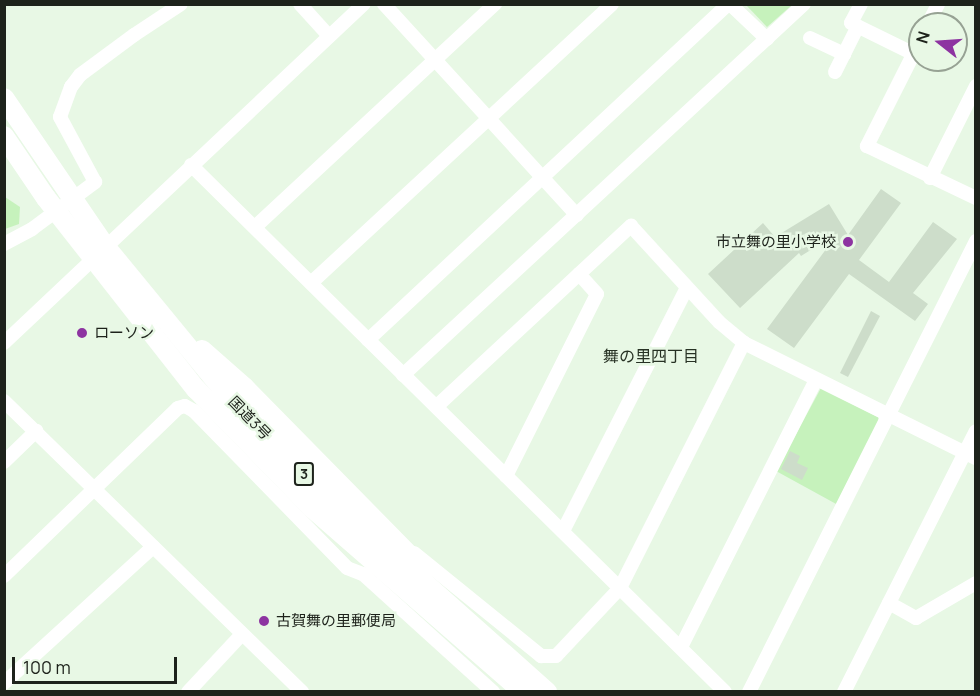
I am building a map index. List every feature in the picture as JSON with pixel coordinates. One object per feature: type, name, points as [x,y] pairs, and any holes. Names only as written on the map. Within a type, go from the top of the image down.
[{"type":"highway","name":"国道3号","points":[[4,98],[99,252],[196,389],[339,533],[523,692]]},
{"type":"highway","name":"国道3号","points":[[4,136],[99,252],[274,444],[438,597],[547,692]]},
{"type":"highway","points":[[181,340],[199,347],[244,387],[401,545],[426,574],[438,597]]},
{"type":"highway","points":[[339,533],[363,574]]},
{"type":"street","points":[[4,244],[32,229],[89,190],[95,177],[60,117],[67,95],[80,75],[181,4]]},
{"type":"street","points":[[300,4],[329,36]]},
{"type":"street","points":[[4,343],[364,4]]},
{"type":"street","points":[[384,4],[577,215]]},
{"type":"street","points":[[255,227],[495,4]]},
{"type":"street","points":[[311,283],[612,4]]},
{"type":"street","points":[[368,340],[729,4],[767,39]]},
{"type":"street","points":[[403,375],[804,4]]},
{"type":"street","points":[[861,4],[851,23],[908,44]]},
{"type":"street","points":[[835,72],[858,26]]},
{"type":"street","points":[[810,38],[844,54]]},
{"type":"street","points":[[908,65],[867,146],[975,198]]},
{"type":"street","points":[[930,177],[975,86]]},
{"type":"street","points":[[191,165],[725,692]]},
{"type":"street","points":[[437,406],[631,226],[687,288],[744,343],[970,456]]},
{"type":"street","points":[[749,692],[975,241]]},
{"type":"street","points":[[506,476],[597,294],[579,274]]},
{"type":"street","points":[[563,531],[687,288]]},
{"type":"street","points":[[401,545],[425,559],[541,656],[556,656],[620,588],[744,343]]},
{"type":"street","points":[[681,648],[816,380]]},
{"type":"street","points":[[4,401],[302,692]]},
{"type":"street","points":[[4,576],[96,491],[178,408],[185,406],[194,411],[347,568],[363,574],[493,692]]},
{"type":"street","points":[[4,462],[36,431]]},
{"type":"street","points":[[844,692],[889,603],[970,456],[975,431]]},
{"type":"street","points":[[7,677],[153,547]]},
{"type":"street","points":[[889,603],[916,618],[975,583]]},
{"type":"street","points":[[188,692],[242,634]]},
{"type":"green space","points":[[746,5],[792,5],[767,27]]},
{"type":"green space","points":[[5,197],[20,207],[19,224],[5,229]]},
{"type":"green space","points":[[821,388],[878,417],[879,422],[838,505],[776,471]]},
{"type":"building","points":[[881,189],[901,203],[859,260],[889,282],[933,222],[957,239],[913,293],[928,304],[915,321],[849,274],[794,348],[767,329],[838,233],[801,256],[799,253],[740,308],[708,274],[763,223],[775,237],[829,204],[848,235]]},
{"type":"building","points":[[871,311],[880,316],[848,377],[840,373]]},
{"type":"building","points":[[790,451],[800,456],[797,463],[808,468],[802,480],[781,469]]},
{"type":"place","name":"市立舞の里小学校","points":[[848,242]]},
{"type":"place","name":"ローソン","points":[[82,333]]},
{"type":"place","name":"古賀舞の里郵便局","points":[[264,621]]},
{"type":"district","name":"舞の里四丁目","points":[[651,356]]}]
